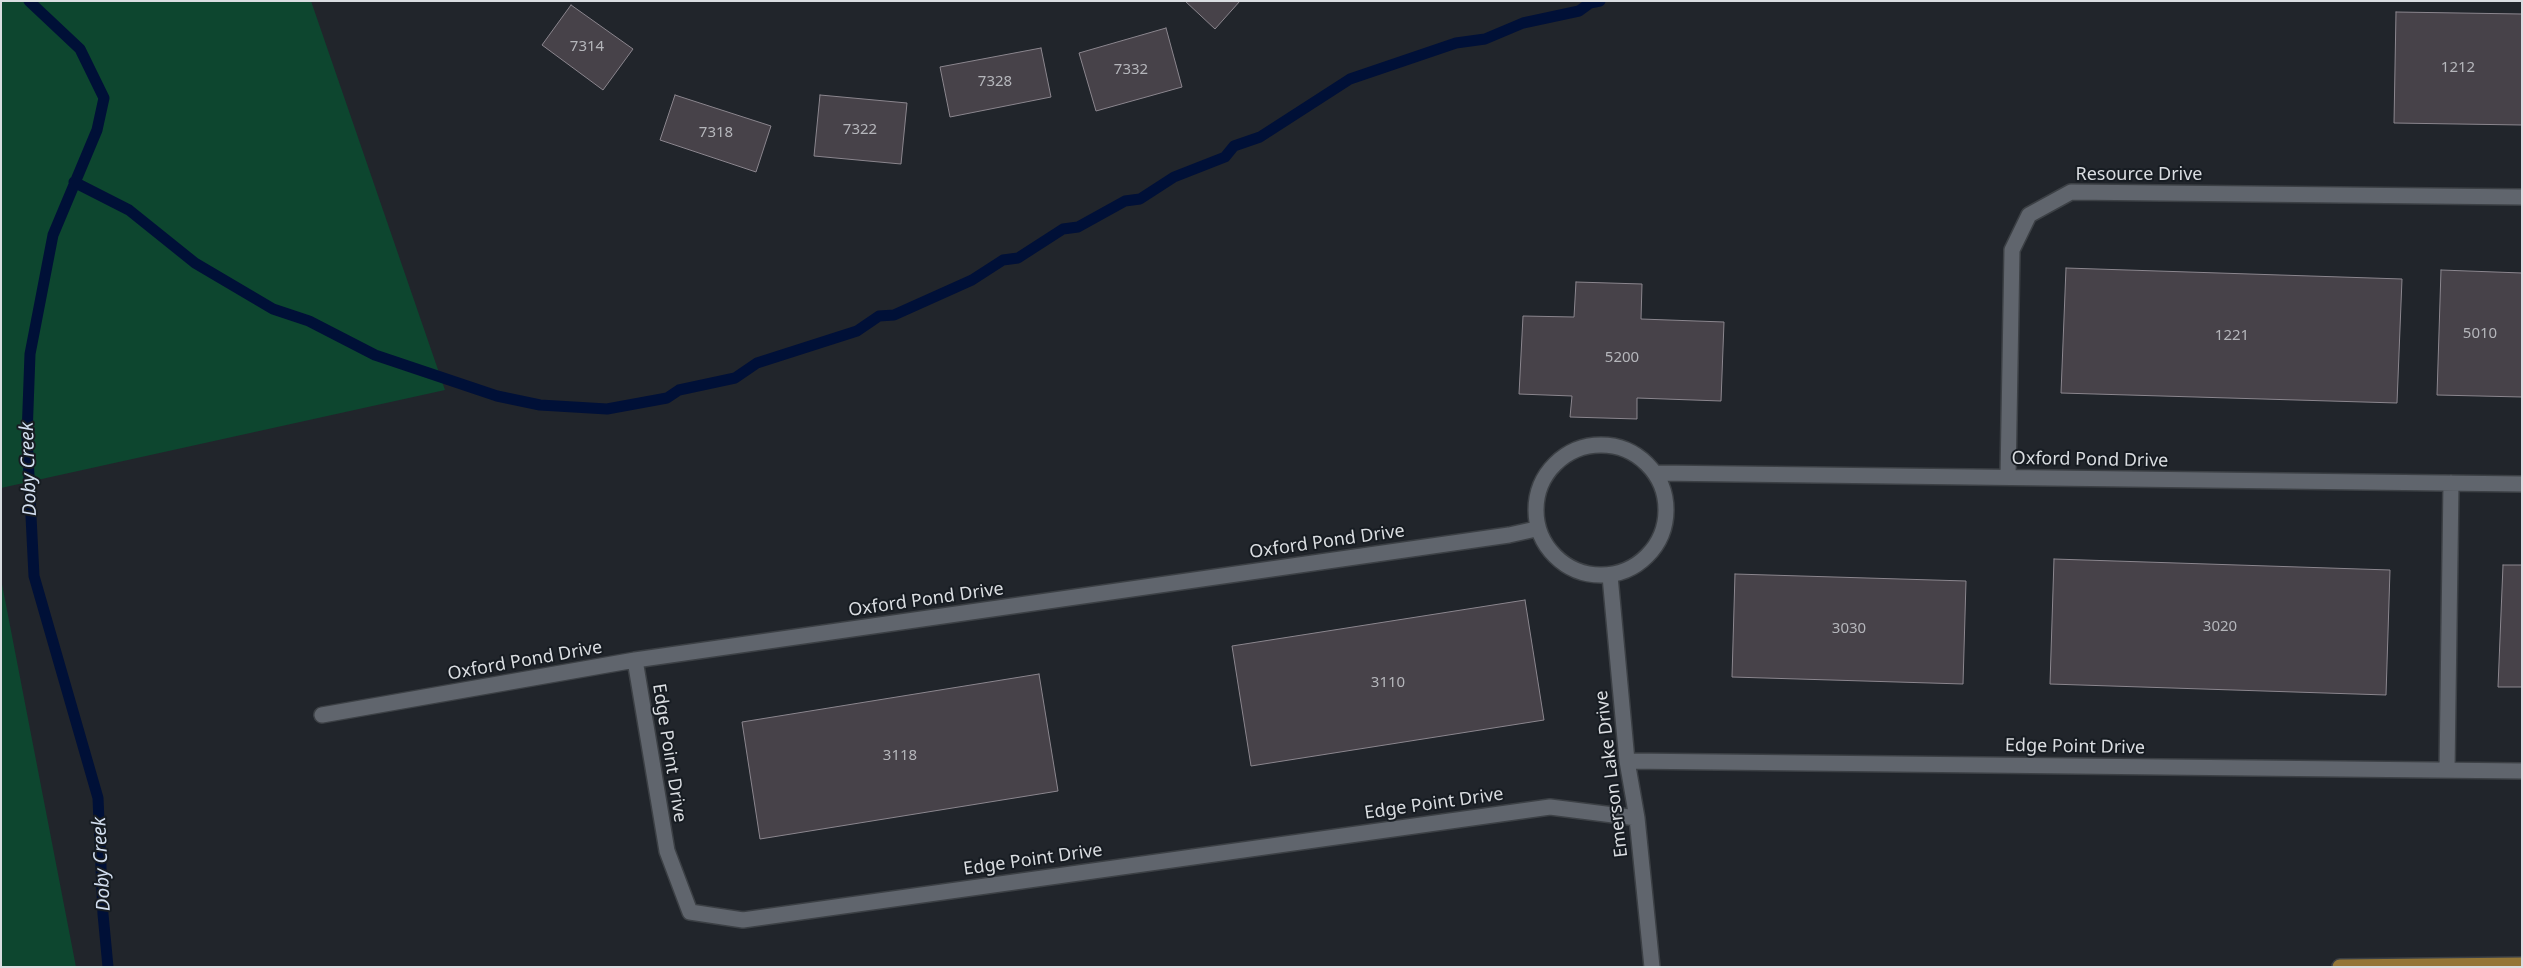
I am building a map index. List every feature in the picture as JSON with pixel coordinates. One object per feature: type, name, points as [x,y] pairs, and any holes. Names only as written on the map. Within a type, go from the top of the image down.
[{"type":"main road","points":[[2340,967],[2522,965]]},
{"type":"street","name":"Resource Drive","points":[[2008,477],[2012,250],[2029,215],[2071,192],[2522,196]]},
{"type":"street","points":[[1612,443],[1633,451],[1658,473],[1668,516],[1656,548],[1641,564],[1610,576],[1599,577],[1560,563],[1536,529],[1538,484],[1568,451],[1612,443]]},
{"type":"street","name":"Oxford Pond Drive","points":[[1658,473],[2522,484]]},
{"type":"street","points":[[2447,770],[2452,483]]},
{"type":"street","name":"Oxford Pond Drive","points":[[322,716],[635,660],[1499,536],[1536,529]]},
{"type":"street","name":"Emerson Lake Drive","points":[[1610,576],[1627,761],[1637,818],[1652,967]]},
{"type":"street","name":"Edge Point Drive","points":[[635,660],[666,851],[690,912],[743,920],[1550,807],[1637,818]]},
{"type":"street","name":"Edge Point Drive","points":[[1627,761],[2522,771]]},
{"type":"green space","points":[[1,1],[311,1],[445,390],[1,488]]},
{"type":"green space","points":[[1,579],[76,967],[1,967]]},
{"type":"building","points":[[1185,1],[1240,1],[1215,29]]},
{"type":"building","points":[[571,5],[633,49],[603,90],[542,45]]},
{"type":"building","points":[[2396,12],[2522,14],[2522,125],[2394,123]]},
{"type":"building","points":[[1166,28],[1182,87],[1096,111],[1079,53]]},
{"type":"building","points":[[1041,48],[1051,97],[950,117],[940,67]]},
{"type":"building","points":[[675,95],[771,126],[756,172],[660,140]]},
{"type":"building","points":[[820,95],[907,103],[901,164],[814,156]]},
{"type":"building","points":[[2066,268],[2402,279],[2397,403],[2061,393]]},
{"type":"building","points":[[2441,270],[2522,273],[2522,397],[2437,395]]},
{"type":"building","points":[[1576,282],[1642,284],[1641,319],[1724,322],[1721,401],[1637,398],[1637,419],[1570,417],[1572,396],[1519,394],[1523,316],[1574,317]]},
{"type":"building","points":[[2054,559],[2390,570],[2386,695],[2050,684]]},
{"type":"building","points":[[2503,565],[2522,565],[2522,687],[2498,687]]},
{"type":"building","points":[[1735,574],[1966,581],[1963,684],[1732,677]]},
{"type":"building","points":[[1525,600],[1544,720],[1251,766],[1232,646]]},
{"type":"building","points":[[1039,674],[1058,791],[760,839],[742,722]]},
{"type":"waterway","name":"Doby Creek","points":[[29,1],[80,49],[104,98],[97,130],[53,235],[30,354],[27,436],[34,576],[98,798],[103,914],[108,967]]},
{"type":"waterway","points":[[74,182],[129,210],[195,263],[273,309],[309,321],[375,355],[497,396],[540,405],[607,409],[667,398],[679,390],[735,378],[757,363],[857,331],[879,316],[894,315],[972,280],[1003,260],[1018,258],[1063,229],[1078,227],[1125,201],[1140,199],[1174,177],[1225,157],[1234,146],[1260,137],[1350,79],[1456,43],[1485,39],[1523,23],[1579,11],[1590,3],[1600,1]]}]
